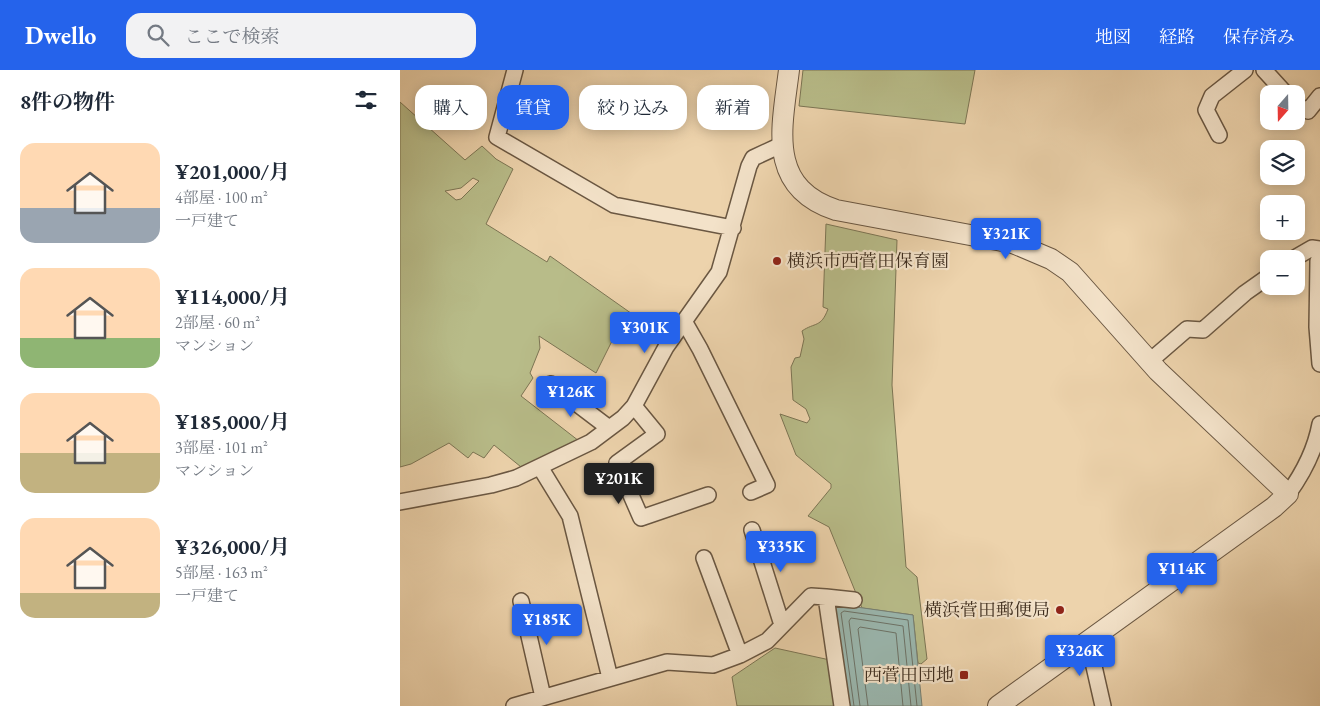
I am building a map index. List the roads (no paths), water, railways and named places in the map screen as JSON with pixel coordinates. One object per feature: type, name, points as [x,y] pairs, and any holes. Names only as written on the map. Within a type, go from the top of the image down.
[{"type":"street","points":[[515,70],[497,137],[614,205],[733,228]]},
{"type":"street","points":[[789,70],[781,145],[788,172],[799,188],[820,205],[881,220],[1013,243],[1051,258],[1070,272],[1150,361],[1288,494]]},
{"type":"street","points":[[1219,135],[1206,110],[1212,96],[1245,70]]},
{"type":"street","points":[[1264,70],[1278,85]]},
{"type":"street","points":[[1305,110],[1308,111],[1320,96]]},
{"type":"street","points":[[400,502],[492,485],[540,467],[591,442],[634,406],[666,347],[719,272],[733,228],[744,177],[753,158],[781,145]]},
{"type":"street","points":[[1305,252],[1312,248],[1320,249]]},
{"type":"street","points":[[1320,257],[1318,262],[1317,328],[1320,364]]},
{"type":"street","points":[[1150,361],[1187,329],[1203,330],[1260,282]]},
{"type":"street","points":[[684,321],[700,349],[767,486],[751,492]]},
{"type":"street","points":[[552,384],[609,428]]},
{"type":"street","points":[[634,406],[657,434],[617,463],[641,518],[708,495]]},
{"type":"street","points":[[998,706],[1274,507],[1288,494],[1303,474],[1316,444],[1320,424]]},
{"type":"street","points":[[540,467],[570,516],[610,678]]},
{"type":"street","points":[[752,530],[782,625]]},
{"type":"street","points":[[704,558],[740,656]]},
{"type":"street","points":[[514,706],[668,662],[713,665],[740,656],[767,641],[811,596],[854,600]]},
{"type":"street","points":[[826,597],[842,706]]},
{"type":"street","points":[[521,600],[543,698]]},
{"type":"street","points":[[1088,640],[1103,706]]},
{"type":"water","points":[[835,604],[913,615],[922,706],[849,706]]},
{"type":"place","name":"横浜市西菅田保育園","points":[[777,261]]},
{"type":"place","name":"横浜菅田郵便局","points":[[1060,610]]},
{"type":"place","name":"西菅田団地","points":[[964,675]]}]
